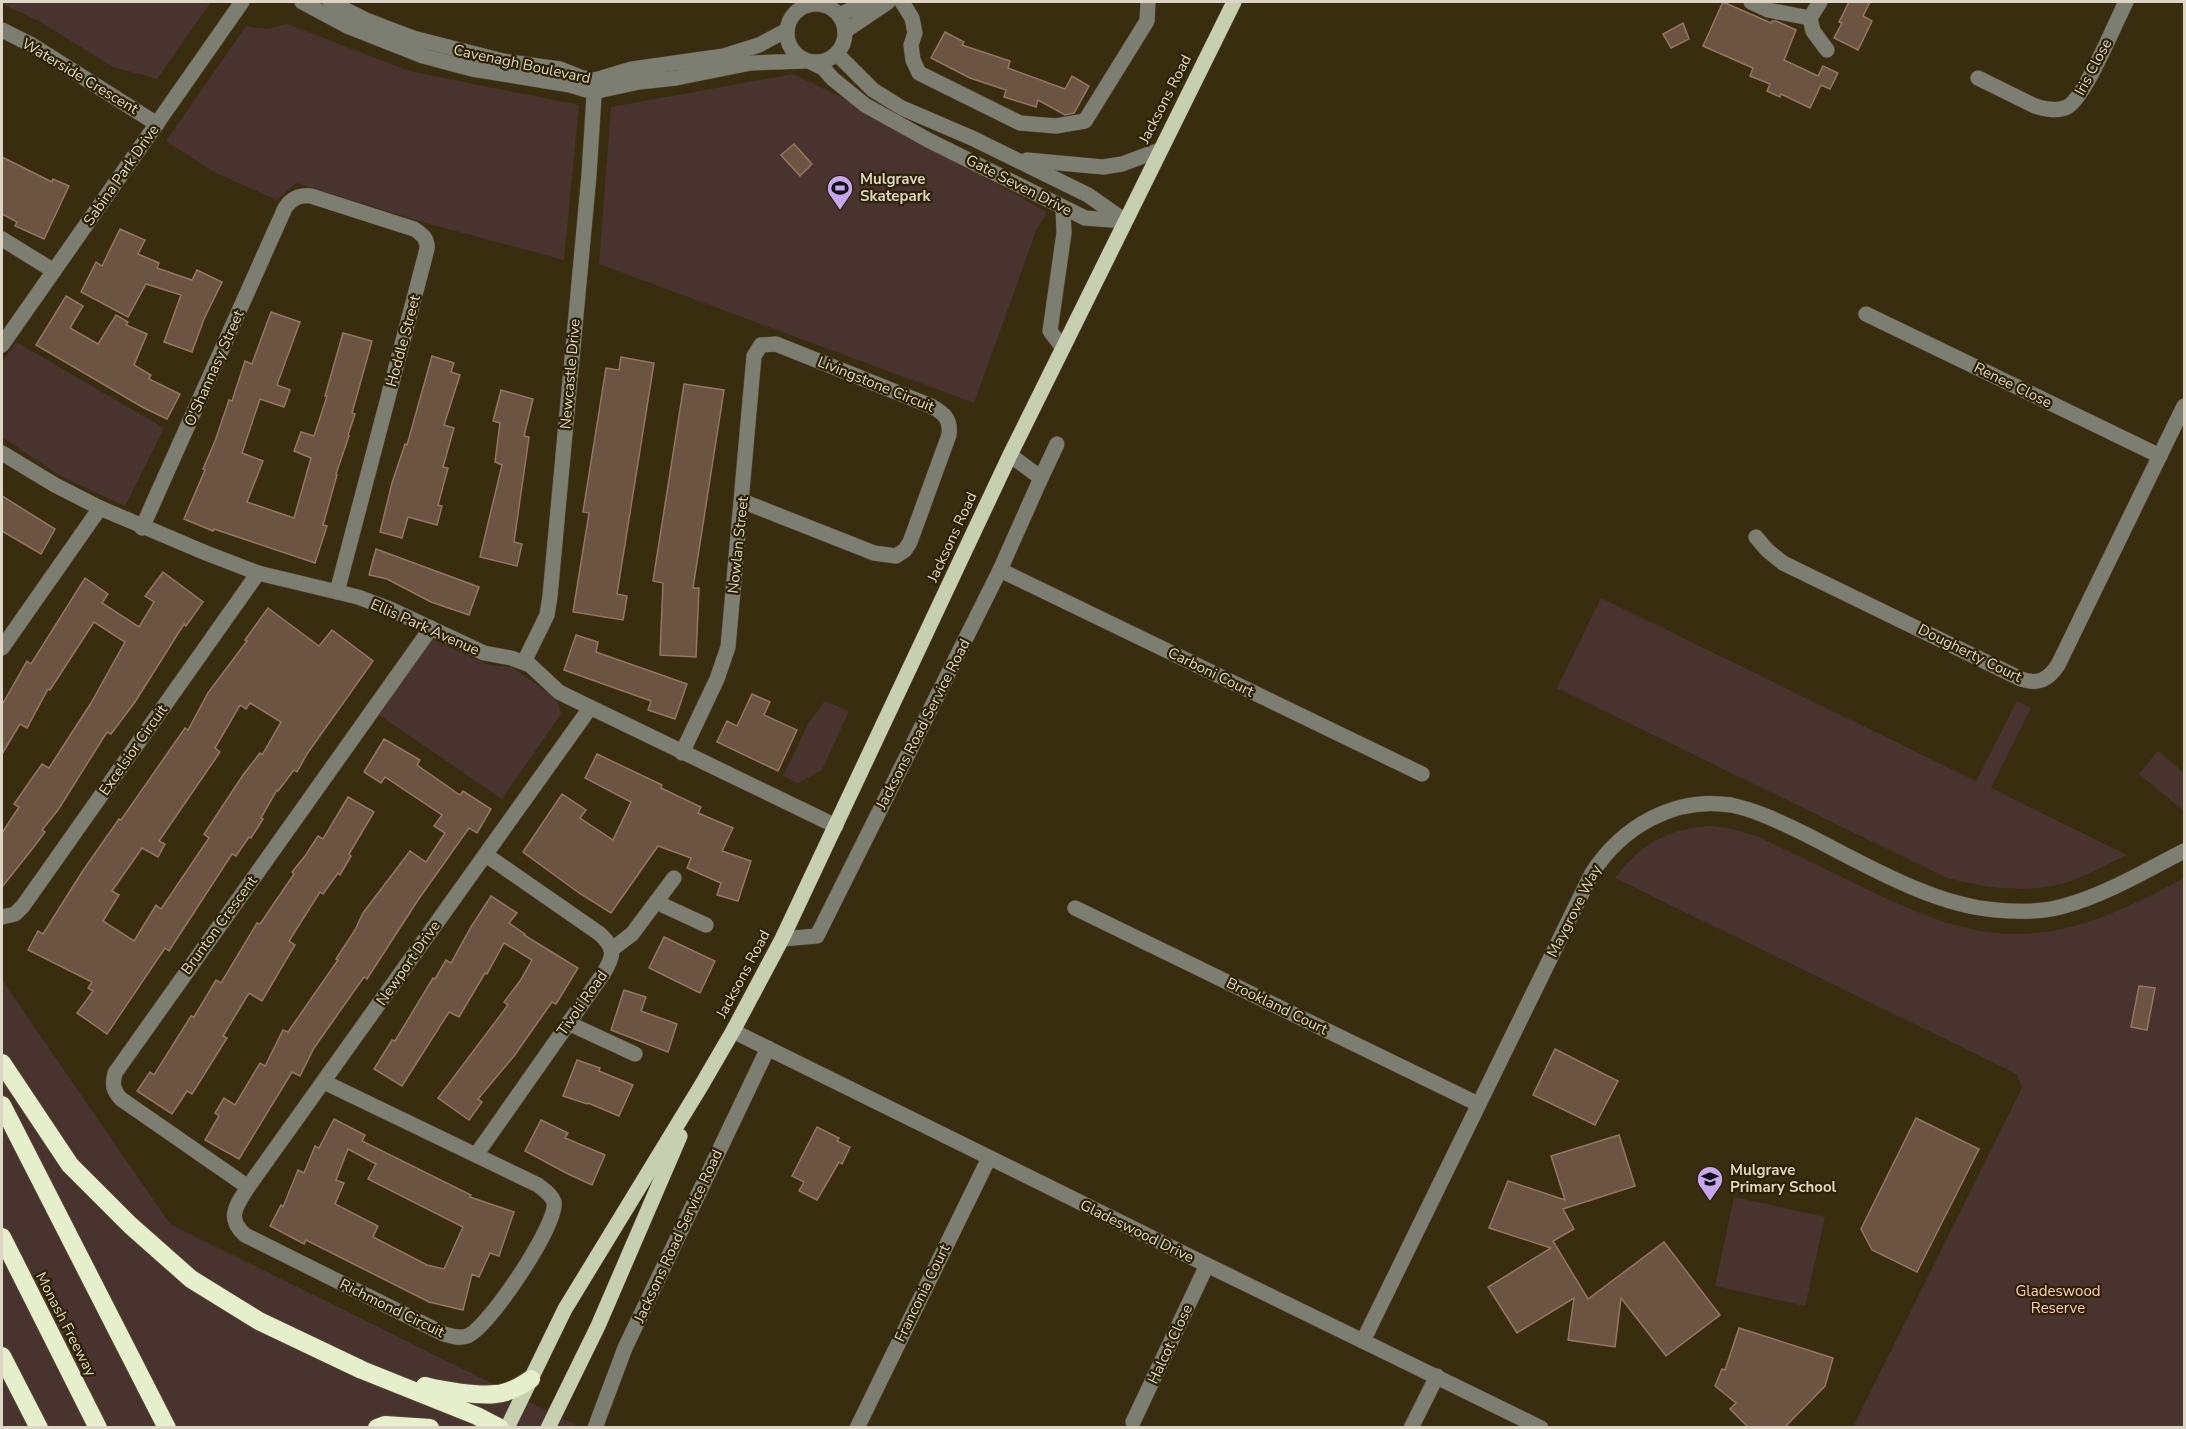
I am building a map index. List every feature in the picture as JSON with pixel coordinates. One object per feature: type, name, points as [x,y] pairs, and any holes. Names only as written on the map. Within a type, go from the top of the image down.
[{"type":"highway","points":[[2,1063],[70,1165],[130,1225],[191,1279],[259,1321],[362,1370],[477,1416],[500,1428]]},
{"type":"highway","points":[[2,1105],[168,1428]]},
{"type":"highway","name":"Monash Freeway","points":[[2,1237],[98,1428]]},
{"type":"highway","points":[[2,1356],[39,1428]]},
{"type":"highway","points":[[362,1370],[441,1390],[497,1394],[518,1388],[531,1379]]},
{"type":"highway","points":[[377,1428],[385,1425],[430,1428]]},
{"type":"main road","name":"Jacksons Road","points":[[507,1428],[565,1309],[701,1086],[782,939],[1010,455],[1234,2]]},
{"type":"main road","name":"Jacksons Road","points":[[548,1428],[598,1326],[701,1086]]},
{"type":"street","name":"Cavenagh Boulevard","points":[[302,2],[347,26],[423,56],[472,69],[570,85],[594,86],[632,69],[724,56],[759,45],[787,30]]},
{"type":"street","name":"Cavenagh Boulevard","points":[[330,2],[366,20],[424,41],[503,61],[560,69],[594,86]]},
{"type":"street","points":[[839,15],[852,9],[887,2]]},
{"type":"street","points":[[845,31],[887,2]]},
{"type":"street","points":[[902,2],[912,18],[915,33],[911,45],[913,60],[919,73],[1020,123],[1056,126],[1086,121],[1147,21],[1148,2]]},
{"type":"street","points":[[1751,2],[1768,10],[1810,18]]},
{"type":"street","points":[[1820,2],[1810,18],[1813,31],[1827,50]]},
{"type":"street","name":"Iris Close","points":[[1978,78],[2035,106],[2056,110],[2066,107],[2073,102],[2083,88],[2126,2]]},
{"type":"street","name":"Sabina Park Drive","points":[[2,345],[243,3]]},
{"type":"street","points":[[594,86],[676,78],[751,63],[820,62],[830,59],[837,54],[845,39],[845,31],[839,15],[825,5],[808,5],[796,12],[788,23],[788,40],[791,49],[798,56],[809,61]]},
{"type":"street","name":"Waterside Crescent","points":[[2,30],[32,45],[157,124]]},
{"type":"street","name":"Gate Seven Drive","points":[[837,54],[873,90],[902,108],[933,119],[1095,199],[1125,221]]},
{"type":"street","name":"Gate Seven Drive","points":[[809,61],[823,68],[832,79],[865,105],[928,140],[1085,218],[1125,221]]},
{"type":"street","name":"Newcastle Drive","points":[[524,662],[547,615],[550,596],[589,175],[594,86]]},
{"type":"street","name":"Gate Seven Drive","points":[[1012,158],[1103,167],[1122,164],[1160,150]]},
{"type":"street","name":"Hoddle Street","points":[[285,208],[297,197],[311,196],[414,229],[421,233],[428,244],[337,592]]},
{"type":"street","name":"O'Shannasy Street","points":[[142,528],[285,208]]},
{"type":"street","points":[[1063,208],[1064,233],[1050,331],[1063,348]]},
{"type":"street","points":[[2,239],[54,271]]},
{"type":"street","name":"Renee Close","points":[[1866,314],[2160,456]]},
{"type":"street","name":"Nowlan Street","points":[[682,753],[725,660],[728,647],[754,356],[761,345],[776,344]]},
{"type":"street","name":"Livingstone Circuit","points":[[742,501],[874,553],[896,556],[905,550],[910,542],[949,435],[948,418],[931,405],[776,344]]},
{"type":"street","name":"Dougherty Court","points":[[1756,537],[1767,550],[1784,563],[2021,679],[2042,681],[2054,672],[2058,665],[2184,406]]},
{"type":"street","name":"Jacksons Road Service Road","points":[[782,939],[817,936],[1000,570],[1058,444]]},
{"type":"street","name":"Ellis Park Avenue","points":[[2,453],[55,485],[142,528],[258,573],[337,592],[390,609],[484,653],[524,662],[559,692],[836,826]]},
{"type":"street","points":[[1010,455],[1041,478]]},
{"type":"street","points":[[2,648],[100,508]]},
{"type":"street","name":"Carboni Court","points":[[1000,570],[1422,774]]},
{"type":"street","name":"Excelsior Circuit","points":[[2,917],[15,914],[23,906],[258,573]]},
{"type":"street","name":"Brunton Crescent","points":[[248,1187],[121,1098],[114,1091],[115,1073],[431,628]]},
{"type":"street","name":"Newport Drive","points":[[234,1221],[234,1212],[248,1187],[590,708]]},
{"type":"street","name":"Maygrove Way","points":[[1363,1341],[1592,873],[1621,837],[1634,828],[1665,812],[1688,806],[1713,804],[1750,810],[1921,891],[1962,905],[1997,910],[2042,910],[2064,906],[2093,896],[2184,852]]},
{"type":"street","name":"Tivoli Road","points":[[476,1155],[610,962],[611,951],[610,944],[600,934],[486,855]]},
{"type":"street","points":[[611,951],[632,934],[674,878]]},
{"type":"street","points":[[656,902],[706,925]]},
{"type":"street","name":"Brookland Court","points":[[1075,908],[1478,1104]]},
{"type":"street","points":[[568,1023],[635,1054]]},
{"type":"street","name":"Gladeswood Drive","points":[[733,1031],[1541,1428]]},
{"type":"street","name":"Jacksons Road Service Road","points":[[595,1428],[625,1348],[768,1048]]},
{"type":"street","name":"Richmond Circuit","points":[[234,1221],[245,1236],[444,1334],[456,1337],[466,1337],[481,1325],[525,1268],[553,1216],[554,1203],[548,1192],[538,1185],[324,1082]]},
{"type":"street","name":"Franconia Court","points":[[857,1428],[989,1158]]},
{"type":"street","name":"Halcot Close","points":[[1133,1422],[1207,1265]]},
{"type":"street","points":[[1411,1428],[1437,1376]]},
{"type":"green space","points":[[2,2],[211,2],[157,79],[113,67],[39,21]]},
{"type":"green space","points":[[287,24],[409,71],[579,105],[564,260],[426,223],[296,183],[277,200],[214,172],[166,141],[246,26],[267,29]]},
{"type":"green space","points":[[793,74],[847,100],[1047,212],[1036,231],[974,403],[599,264],[611,107]]},
{"type":"green space","points":[[16,342],[164,428],[125,506],[59,475],[2,437],[2,362]]},
{"type":"green space","points":[[1601,598],[1976,781],[2017,701],[2031,708],[1991,788],[2127,855],[2064,883],[2034,888],[1989,887],[1945,877],[1557,688]]},
{"type":"green space","points":[[432,639],[489,665],[512,667],[557,699],[561,714],[502,799],[379,715]]},
{"type":"green space","points":[[825,701],[849,711],[822,770],[798,783],[783,776],[809,722]]},
{"type":"green space","points":[[2158,751],[2184,773],[2184,811],[2139,774]]},
{"type":"green space","name":"Gladeswood Reserve","points":[[1711,826],[1757,836],[1881,896],[1931,917],[1981,931],[2007,934],[2062,929],[2093,920],[2125,908],[2184,878],[2184,1427],[1853,1427],[2022,1088],[2017,1074],[1615,878],[1635,856],[1657,840],[1682,830]]},
{"type":"green space","points":[[2,980],[170,1224],[576,1425],[575,1427],[2,1427]]},
{"type":"green space","points":[[1734,1197],[1825,1217],[1805,1306],[1715,1286]]},
{"type":"building","points":[[1723,2],[1771,23],[1776,21],[1796,30],[1784,60],[1818,76],[1823,66],[1838,73],[1830,89],[1821,85],[1810,108],[1781,94],[1780,97],[1767,91],[1770,84],[1750,76],[1753,68],[1703,46]]},
{"type":"building","points":[[1849,2],[1870,2],[1863,16],[1872,21],[1858,50],[1834,38]]},
{"type":"building","points":[[1683,23],[1689,39],[1671,48],[1663,34]]},
{"type":"building","points":[[945,32],[964,42],[962,45],[1010,61],[1008,68],[1065,89],[1072,76],[1089,86],[1074,113],[1065,115],[1038,100],[1036,107],[1004,97],[1006,90],[970,78],[931,58]]},
{"type":"building","points":[[794,144],[812,164],[800,176],[781,155]]},
{"type":"building","points":[[2,157],[52,182],[53,179],[69,186],[44,239],[15,226],[17,222],[2,214]]},
{"type":"building","points":[[120,229],[145,240],[138,254],[159,263],[157,268],[192,280],[197,270],[222,282],[204,319],[192,352],[164,342],[181,295],[146,284],[128,317],[81,292],[96,262],[102,266]]},
{"type":"building","points":[[66,296],[83,306],[70,328],[98,344],[116,315],[128,322],[126,325],[147,334],[134,365],[151,375],[149,379],[180,394],[167,419],[36,345]]},
{"type":"building","points":[[271,312],[300,322],[277,385],[290,390],[284,407],[260,399],[242,453],[263,461],[247,502],[294,518],[311,458],[294,451],[301,432],[314,436],[343,333],[372,341],[352,413],[355,414],[323,525],[327,526],[315,563],[214,529],[213,531],[184,519],[205,470],[203,469],[229,400],[232,401],[245,361],[252,364]]},
{"type":"building","points":[[432,356],[454,363],[451,372],[460,375],[444,425],[454,428],[443,467],[448,468],[438,505],[442,506],[437,525],[408,517],[402,538],[380,532],[392,483],[405,444],[407,445]]},
{"type":"building","points":[[621,357],[654,363],[617,594],[627,596],[623,620],[573,612],[589,513],[583,512],[606,368],[619,370]]},
{"type":"building","points":[[684,384],[724,390],[693,588],[699,588],[696,657],[660,655],[663,583],[653,581]]},
{"type":"building","points":[[501,390],[533,399],[524,436],[529,437],[514,542],[522,544],[517,566],[480,557],[502,465],[495,462],[500,423],[493,421]]},
{"type":"building","points":[[2,496],[55,529],[41,554],[2,531]]},
{"type":"building","points":[[376,549],[479,587],[469,615],[431,602],[387,579],[369,575]]},
{"type":"building","points":[[163,572],[203,602],[186,626],[184,624],[135,702],[111,734],[107,732],[58,810],[42,830],[45,832],[2,887],[2,833],[19,807],[14,804],[42,764],[49,768],[91,703],[125,642],[94,622],[50,690],[48,689],[27,728],[20,724],[2,754],[2,705],[27,661],[31,664],[85,578],[108,594],[102,603],[139,627],[154,602],[145,596]]},
{"type":"building","points":[[268,608],[319,646],[332,630],[373,661],[307,754],[297,772],[294,770],[277,790],[251,838],[249,837],[236,856],[232,854],[169,951],[165,948],[107,1034],[77,1013],[93,991],[88,988],[92,982],[28,950],[38,931],[43,934],[82,872],[185,728],[188,730],[208,693],[247,641],[245,640]],"holes":[[[250,703],[281,722],[262,755],[260,753],[243,775],[204,834],[209,838],[161,909],[156,905],[134,941],[103,921],[119,895],[112,891],[142,848],[158,857],[165,844],[159,841],[220,752],[215,748],[240,705],[246,709]]]},
{"type":"building","points":[[576,635],[598,642],[596,652],[687,684],[675,719],[648,710],[651,701],[564,670]]},
{"type":"building","points":[[752,694],[770,702],[764,715],[797,730],[778,771],[717,742],[727,721],[737,726]]},
{"type":"building","points":[[384,739],[420,760],[417,765],[460,795],[463,791],[491,809],[477,833],[469,828],[418,900],[367,979],[364,977],[314,1048],[300,1076],[292,1072],[239,1159],[205,1140],[219,1116],[215,1113],[224,1098],[235,1105],[260,1063],[265,1066],[283,1030],[288,1032],[338,960],[336,959],[363,913],[410,851],[426,862],[445,833],[434,826],[442,815],[385,777],[381,783],[364,772]]},
{"type":"building","points":[[597,754],[662,785],[661,788],[701,807],[698,813],[733,828],[722,851],[751,861],[738,901],[717,895],[721,883],[687,868],[691,858],[658,846],[611,913],[523,852],[562,794],[586,810],[580,818],[613,840],[631,802],[585,778]]},
{"type":"building","points":[[348,797],[374,812],[349,854],[351,856],[340,875],[338,873],[323,894],[320,892],[289,941],[295,945],[262,1001],[249,993],[223,1036],[227,1038],[192,1094],[187,1091],[172,1114],[137,1091],[150,1072],[154,1075],[216,980],[221,983],[257,923],[260,924],[294,874],[292,872],[318,836],[323,839]]},
{"type":"building","points":[[491,896],[517,913],[509,923],[524,935],[578,968],[556,1004],[552,1002],[514,1056],[478,1099],[482,1102],[469,1120],[438,1098],[508,1005],[504,1002],[532,960],[504,943],[459,1017],[449,1012],[402,1086],[374,1069],[392,1040],[395,1041],[446,960],[451,963]]},
{"type":"building","points":[[664,937],[715,961],[700,993],[649,968]]},
{"type":"building","points":[[2139,986],[2155,988],[2147,1030],[2131,1027]]},
{"type":"building","points":[[624,990],[646,997],[641,1011],[677,1024],[668,1052],[611,1030]]},
{"type":"building","points":[[1555,1049],[1618,1081],[1595,1125],[1533,1095]]},
{"type":"building","points":[[577,1060],[600,1068],[599,1071],[633,1085],[619,1116],[588,1103],[563,1096]]},
{"type":"building","points":[[1916,1118],[1979,1149],[1917,1272],[1872,1250],[1861,1229]]},
{"type":"building","points":[[334,1119],[365,1135],[362,1141],[471,1195],[470,1197],[514,1212],[499,1256],[490,1253],[479,1277],[472,1274],[463,1310],[429,1302],[306,1240],[304,1244],[270,1226],[281,1205],[283,1207],[298,1170],[304,1173],[315,1146],[319,1148]],"holes":[[[348,1149],[376,1164],[368,1179],[463,1227],[444,1269],[427,1265],[373,1237],[378,1226],[335,1204],[344,1183],[336,1180]]]},
{"type":"building","points":[[541,1120],[568,1133],[565,1138],[605,1155],[592,1185],[525,1151]]},
{"type":"building","points":[[817,1127],[839,1138],[837,1141],[850,1147],[842,1164],[839,1162],[817,1200],[799,1191],[804,1182],[792,1176]]},
{"type":"building","points":[[1619,1135],[1635,1186],[1563,1209],[1574,1229],[1553,1241],[1588,1299],[1664,1242],[1720,1315],[1666,1356],[1621,1298],[1615,1347],[1568,1340],[1574,1298],[1517,1333],[1488,1287],[1551,1248],[1489,1228],[1508,1181],[1565,1200],[1551,1156]]},
{"type":"building","points":[[1739,1328],[1833,1358],[1825,1386],[1784,1428],[1749,1428],[1730,1409],[1736,1403],[1715,1386],[1722,1369],[1725,1370]]},
{"type":"place","name":"Mulgrave Skatepark","points":[[840,211]]},
{"type":"place","name":"Mulgrave Primary School","points":[[1710,1202]]}]
